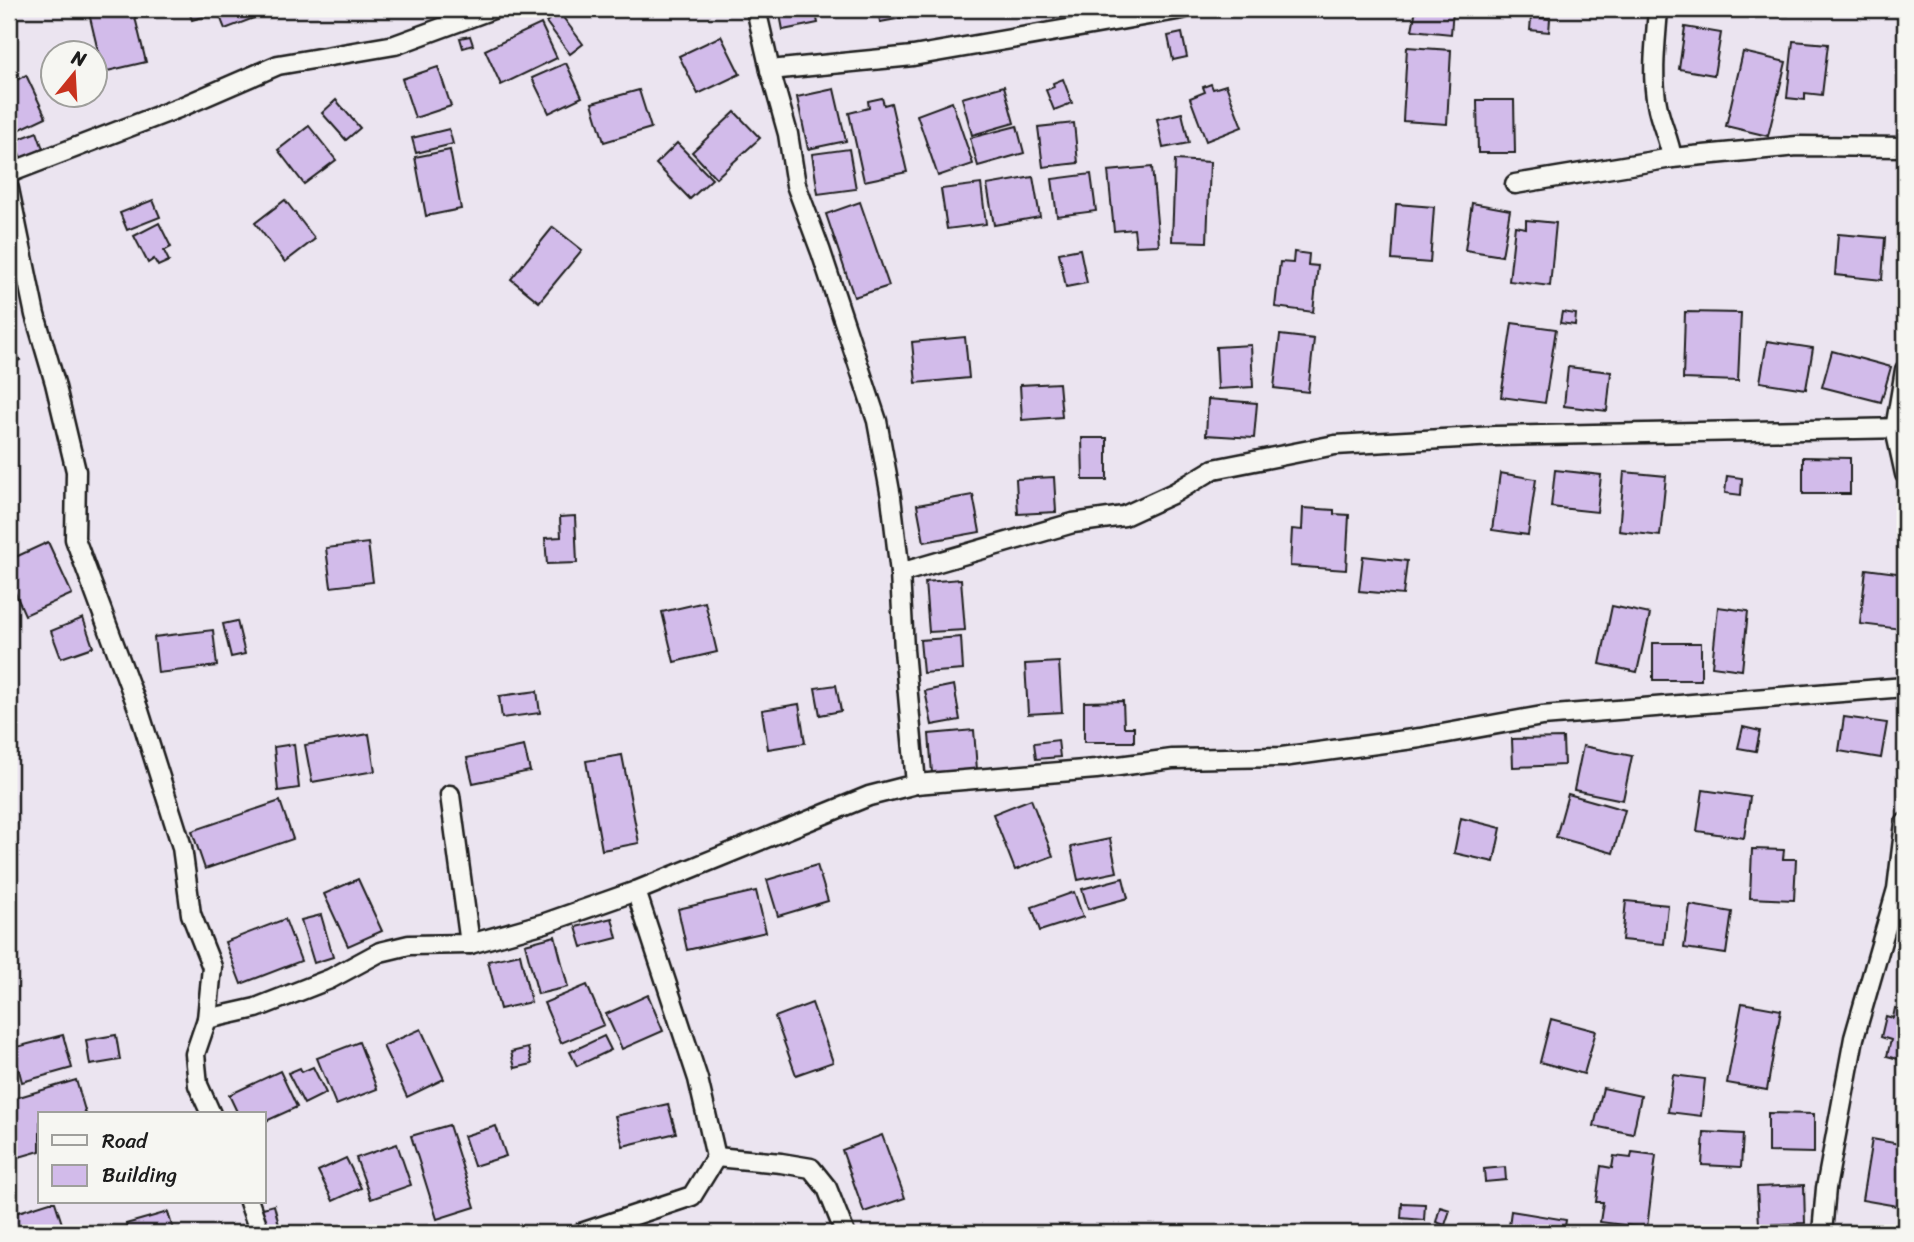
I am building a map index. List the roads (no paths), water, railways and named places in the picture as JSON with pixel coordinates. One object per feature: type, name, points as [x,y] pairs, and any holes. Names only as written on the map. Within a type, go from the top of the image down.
[{"type":"street","points":[[9,173],[181,107],[278,65],[394,45],[493,9]]},
{"type":"street","points":[[756,9],[788,134],[796,186],[821,252],[877,421],[891,497],[900,573],[916,784]]},
{"type":"street","points":[[770,70],[913,56],[1183,9]]},
{"type":"street","points":[[1658,9],[1654,62],[1657,105],[1669,139],[1671,158]]},
{"type":"street","points":[[1515,184],[1671,158],[1797,146],[1905,147]]},
{"type":"street","points":[[9,189],[35,315],[76,471],[75,539],[139,711],[182,847],[191,914],[212,967],[206,1019],[195,1054],[198,1085],[210,1112]]},
{"type":"street","points":[[1905,370],[1900,428],[1905,474]]},
{"type":"street","points":[[900,573],[1073,523],[1124,516],[1174,494],[1214,469],[1335,444],[1495,436],[1900,428]]},
{"type":"street","points":[[206,1019],[268,1003],[330,979],[380,952],[409,945],[470,944],[545,923],[636,891],[869,796],[916,784],[1096,769],[1172,759],[1282,757],[1420,738],[1542,716],[1905,687]]},
{"type":"street","points":[[450,795],[470,944]]},
{"type":"street","points":[[1822,1233],[1826,1188],[1854,1038],[1897,889],[1905,823]]},
{"type":"street","points":[[581,1233],[692,1196],[716,1157],[698,1079],[636,891]]},
{"type":"street","points":[[716,1157],[811,1168],[827,1188],[845,1233]]},
{"type":"street","points":[[250,1204],[260,1233]]}]
